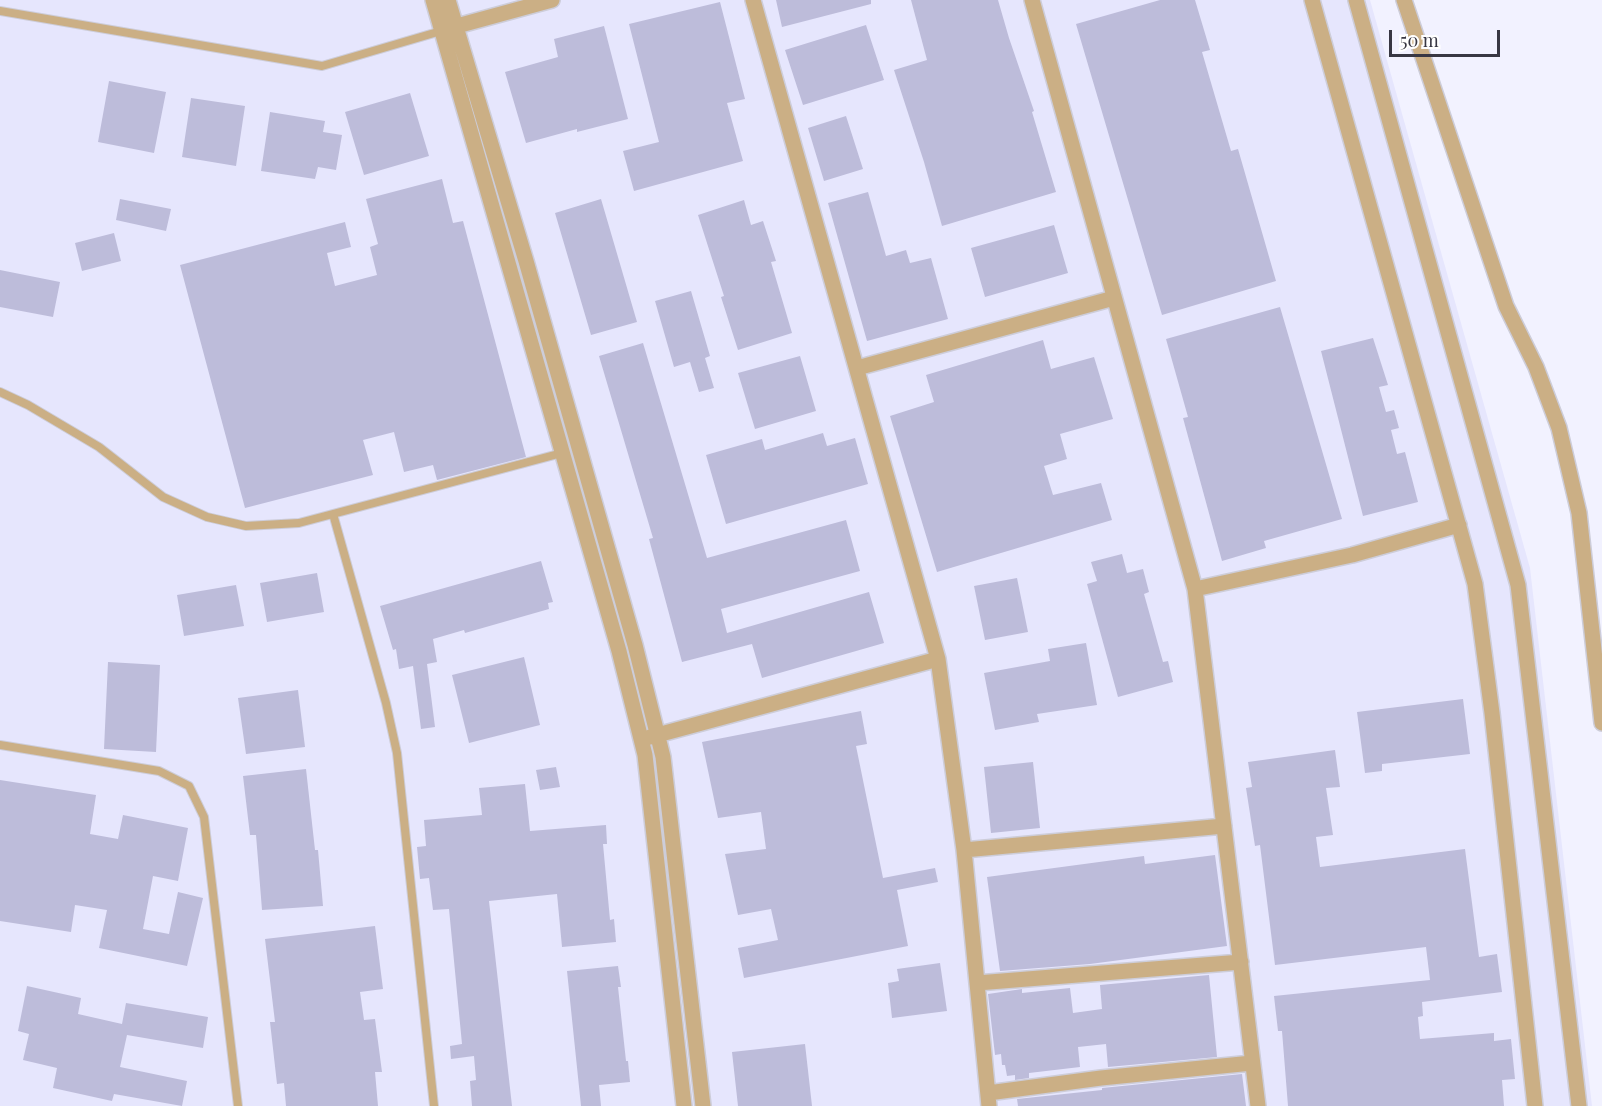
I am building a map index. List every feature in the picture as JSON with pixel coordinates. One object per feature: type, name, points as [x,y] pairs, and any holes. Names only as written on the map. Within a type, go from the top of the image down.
[{"type":"street","points":[[448,29],[552,0]]},
{"type":"street","points":[[753,0],[938,659],[964,850],[988,1100],[1101,1078],[1252,1063]]},
{"type":"street","points":[[1032,0],[1195,589],[1258,1106]]},
{"type":"street","points":[[1312,0],[1475,584],[1492,713],[1535,1106]]},
{"type":"street","points":[[1356,0],[1518,585],[1579,1106]]},
{"type":"street","points":[[1404,0],[1506,306],[1536,367],[1559,428],[1579,513],[1602,723]]},
{"type":"street","points":[[443,1],[448,29],[562,453],[619,651],[641,739],[647,767],[684,1106]]},
{"type":"street","points":[[448,29],[529,272],[635,645],[658,735],[663,757],[703,1106]]},
{"type":"street","points":[[856,368],[1114,298]]},
{"type":"street","points":[[1195,589],[1352,555],[1459,525]]},
{"type":"street","points":[[641,739],[938,659]]},
{"type":"street","points":[[964,850],[1224,826]]},
{"type":"street","points":[[978,983],[1240,962]]},
{"type":"lane","points":[[0,11],[322,66],[448,29]]},
{"type":"lane","points":[[0,392],[28,405],[99,447],[163,496],[207,517],[246,526],[299,523],[562,453]]},
{"type":"lane","points":[[333,514],[386,703],[397,753],[434,1106]]},
{"type":"lane","points":[[0,745],[159,771],[189,786],[204,817],[238,1106]]},
{"type":"shaded area","points":[[0,0],[1370,0],[1530,568],[1592,1106],[0,1106]]},
{"type":"building","points":[[776,0],[871,0],[871,4],[782,27]]},
{"type":"building","points":[[911,0],[998,0],[1034,111],[1032,112],[1056,192],[942,226],[894,70],[927,60]]},
{"type":"building","points":[[1160,0],[1195,0],[1210,50],[1202,52],[1231,151],[1238,149],[1276,281],[1162,315],[1076,24]]},
{"type":"building","points":[[720,2],[745,99],[727,103],[743,161],[634,191],[623,151],[659,142],[629,24]]},
{"type":"building","points":[[866,25],[884,80],[803,105],[785,50]]},
{"type":"building","points":[[604,26],[628,119],[577,132],[577,129],[526,143],[505,72],[558,57],[554,39]]},
{"type":"building","points":[[109,81],[166,92],[154,153],[98,142]]},
{"type":"building","points":[[410,93],[429,156],[364,175],[345,112]]},
{"type":"building","points":[[191,98],[245,106],[236,166],[182,157]]},
{"type":"building","points":[[270,112],[325,121],[323,132],[342,135],[336,170],[318,167],[315,179],[261,171]]},
{"type":"building","points":[[846,116],[863,169],[824,181],[808,128]]},
{"type":"building","points":[[442,179],[453,223],[463,221],[526,457],[437,480],[433,465],[404,472],[394,432],[363,440],[373,475],[245,508],[180,265],[345,222],[351,247],[327,253],[335,286],[377,275],[370,247],[378,244],[366,199]]},
{"type":"building","points":[[868,192],[886,256],[906,250],[910,263],[931,258],[948,319],[867,341],[828,203]]},
{"type":"building","points":[[120,199],[171,209],[166,231],[116,220]]},
{"type":"building","points":[[601,199],[637,322],[591,335],[555,213]]},
{"type":"building","points":[[744,200],[751,225],[763,221],[776,261],[771,262],[792,333],[738,350],[721,297],[724,296],[698,215]]},
{"type":"building","points":[[1054,225],[1068,273],[985,297],[971,248]]},
{"type":"building","points":[[114,233],[121,261],[82,271],[75,243]]},
{"type":"building","points":[[0,270],[60,282],[53,317],[0,307]]},
{"type":"building","points":[[691,291],[710,356],[705,358],[714,388],[699,392],[690,362],[674,367],[655,301]]},
{"type":"building","points":[[1280,307],[1342,519],[1264,541],[1266,548],[1222,561],[1183,418],[1188,417],[1166,339]]},
{"type":"building","points":[[1373,338],[1388,385],[1379,387],[1386,412],[1394,410],[1399,428],[1391,430],[1397,454],[1405,452],[1418,502],[1363,516],[1321,351]]},
{"type":"building","points":[[1043,340],[1051,369],[1094,357],[1113,419],[1060,434],[1067,459],[1044,466],[1053,495],[1101,483],[1112,520],[937,572],[890,416],[934,402],[926,375]]},
{"type":"building","points":[[643,343],[707,558],[846,520],[860,571],[721,609],[727,633],[869,592],[884,643],[762,678],[752,644],[682,662],[649,539],[653,538],[599,356]]},
{"type":"building","points":[[800,356],[816,411],[755,429],[738,373]]},
{"type":"building","points":[[823,433],[827,446],[855,438],[868,484],[726,524],[706,455],[762,439],[765,450]]},
{"type":"building","points":[[1122,554],[1127,573],[1143,569],[1149,592],[1144,594],[1163,662],[1168,661],[1173,682],[1118,697],[1087,584],[1097,581],[1091,562]]},
{"type":"building","points":[[541,561],[553,602],[548,603],[549,609],[465,633],[464,630],[433,639],[437,662],[427,664],[435,727],[421,729],[413,666],[399,669],[396,649],[393,650],[380,606]]},
{"type":"building","points":[[317,573],[324,612],[267,622],[260,583]]},
{"type":"building","points":[[1017,578],[1028,632],[985,640],[974,586]]},
{"type":"building","points":[[236,585],[244,626],[184,636],[177,595]]},
{"type":"building","points":[[1086,643],[1097,705],[1037,714],[1039,722],[995,730],[984,673],[1050,661],[1048,649]]},
{"type":"building","points":[[524,657],[540,725],[469,743],[452,675]]},
{"type":"building","points":[[108,662],[160,665],[156,752],[104,749]]},
{"type":"building","points":[[298,690],[305,747],[246,754],[238,698]]},
{"type":"building","points":[[1463,699],[1470,754],[1382,764],[1382,771],[1365,773],[1357,712]]},
{"type":"building","points":[[861,711],[867,744],[856,746],[883,878],[935,868],[938,882],[897,890],[908,946],[744,978],[738,948],[778,940],[771,909],[738,915],[725,854],[766,849],[761,812],[718,818],[702,742]]},
{"type":"building","points":[[1335,750],[1340,787],[1326,788],[1333,835],[1316,837],[1320,867],[1465,849],[1479,957],[1497,954],[1502,992],[1422,1002],[1423,1016],[1418,1017],[1420,1039],[1494,1033],[1494,1041],[1511,1039],[1515,1079],[1502,1080],[1504,1106],[1288,1106],[1282,1031],[1278,1031],[1274,996],[1430,980],[1426,947],[1275,965],[1260,845],[1255,846],[1246,788],[1252,787],[1248,762]]},
{"type":"building","points":[[1033,762],[1040,828],[991,833],[984,767]]},
{"type":"building","points":[[556,767],[560,787],[540,790],[536,770]]},
{"type":"building","points":[[306,769],[315,850],[318,850],[323,906],[262,910],[256,835],[250,835],[243,776]]},
{"type":"building","points":[[0,780],[96,795],[90,834],[118,839],[123,815],[188,828],[178,881],[153,876],[143,929],[169,934],[178,892],[203,898],[187,966],[99,948],[107,910],[75,905],[71,932],[0,921]]},
{"type":"building","points":[[525,784],[530,831],[606,825],[607,844],[603,844],[610,920],[614,919],[616,942],[562,947],[557,894],[489,901],[512,1106],[472,1106],[470,1081],[476,1080],[474,1056],[451,1059],[450,1046],[462,1044],[449,909],[433,910],[429,878],[420,879],[417,847],[426,846],[424,820],[482,815],[479,788]]},
{"type":"building","points":[[1215,855],[1227,946],[1090,964],[1000,971],[987,877],[1144,856],[1145,864]]},
{"type":"building","points":[[375,926],[383,989],[360,992],[364,1020],[375,1019],[382,1072],[375,1072],[378,1106],[286,1106],[284,1083],[277,1084],[270,1022],[275,1022],[265,939]]},
{"type":"building","points":[[940,963],[947,1011],[892,1018],[888,983],[899,981],[897,969]]},
{"type":"building","points":[[618,966],[621,987],[618,987],[630,1082],[599,1085],[601,1106],[581,1106],[567,971]]},
{"type":"building","points":[[1209,975],[1217,1057],[1108,1067],[1106,1044],[1078,1047],[1080,1067],[1029,1073],[1029,1078],[1015,1080],[1015,1075],[1007,1076],[1005,1065],[1002,1065],[1001,1054],[995,1055],[988,994],[1022,989],[1022,993],[1070,988],[1073,1013],[1102,1009],[1100,985]]},
{"type":"building","points":[[27,986],[81,998],[78,1014],[122,1024],[126,1003],[208,1017],[203,1048],[127,1035],[120,1067],[187,1081],[182,1106],[114,1094],[112,1101],[53,1088],[57,1068],[23,1060],[29,1034],[18,1031]]},
{"type":"building","points":[[805,1044],[812,1106],[738,1106],[732,1052]]},
{"type":"building","points":[[1242,1074],[1246,1106],[1018,1106],[1017,1099],[1102,1090],[1102,1088]]}]
